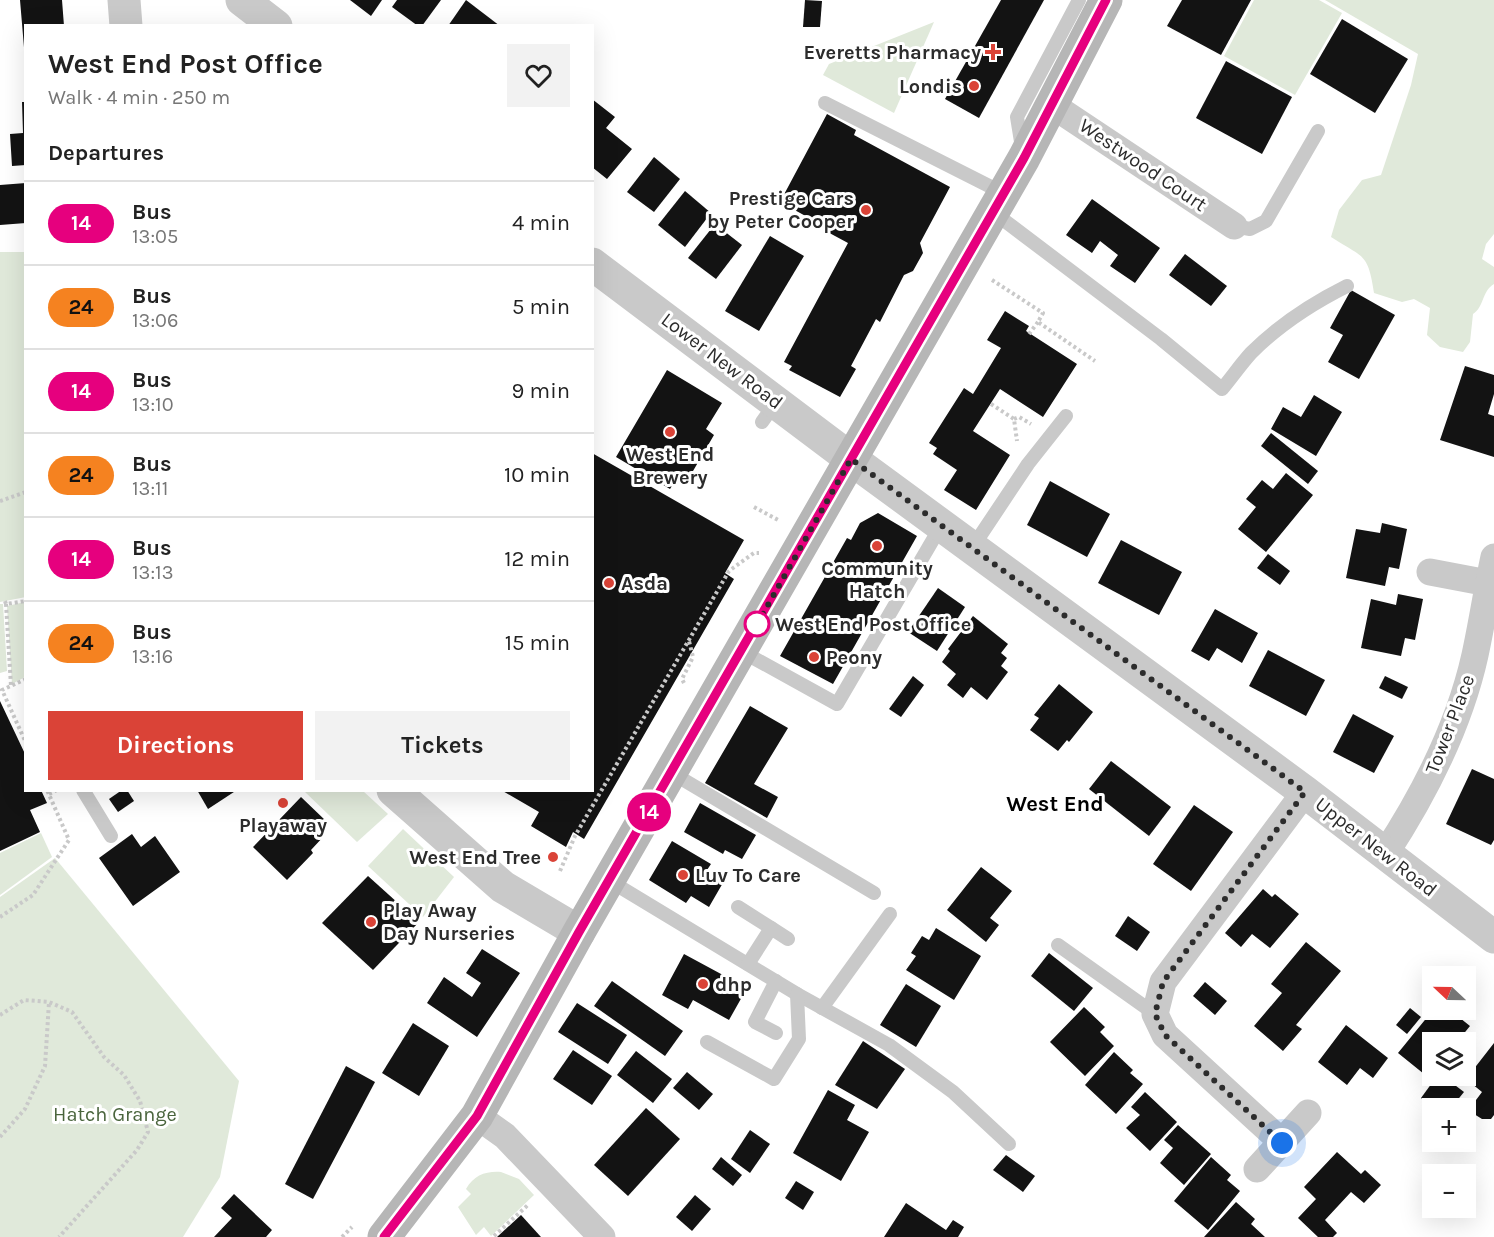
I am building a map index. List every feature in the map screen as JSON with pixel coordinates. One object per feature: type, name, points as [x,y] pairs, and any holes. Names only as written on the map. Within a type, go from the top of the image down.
[{"type":"main road","points":[[384,1237],[477,1116],[579,932],[1024,158],[1106,0]]},
{"type":"street","points":[[124,0],[126,24]]},
{"type":"street","points":[[242,0],[273,24]]},
{"type":"street","name":"Westwood Court","points":[[1052,105],[1234,226]]},
{"type":"street","name":"Lower New Road","points":[[594,266],[769,412],[851,459]]},
{"type":"street","name":"Upper New Road","points":[[851,459],[1305,792],[1494,937]]},
{"type":"street","name":"Tower Place","points":[[1385,854],[1412,813],[1442,756],[1475,657],[1494,556]]},
{"type":"street","points":[[1430,572],[1488,584]]},
{"type":"street","points":[[395,792],[503,887],[579,932]]},
{"type":"street","points":[[1282,1143],[1165,1035],[1155,1014],[1163,982],[1305,792]]},
{"type":"street","points":[[1257,1169],[1308,1113]]},
{"type":"street","points":[[477,1116],[505,1136],[602,1237]]},
{"type":"lane","points":[[1024,158],[1017,117],[1078,0]]},
{"type":"lane","points":[[825,103],[998,202],[1222,389],[1251,354],[1284,324],[1325,297],[1347,286]]},
{"type":"lane","points":[[1234,226],[1250,229],[1266,221],[1318,131]]},
{"type":"lane","points":[[972,548],[1028,464],[1066,416]]},
{"type":"lane","points":[[741,651],[837,704],[941,525]]},
{"type":"lane","points":[[672,773],[874,893]]},
{"type":"lane","points":[[84,792],[111,836]]},
{"type":"lane","points":[[610,881],[797,994],[889,1045],[953,1092],[1009,1144]]},
{"type":"lane","points":[[738,907],[788,939]]},
{"type":"lane","points":[[822,1008],[890,914]]},
{"type":"lane","points":[[748,964],[771,928]]},
{"type":"lane","points":[[1058,945],[1155,1014]]},
{"type":"lane","points":[[776,981],[755,1022],[776,1033]]},
{"type":"lane","points":[[707,1042],[774,1079],[799,1039],[797,994]]},
{"type":"path","points":[[964,262],[1043,313],[1029,334]]},
{"type":"path","points":[[1038,322],[1095,361]]},
{"type":"path","points":[[0,501],[24,493]]},
{"type":"path","points":[[754,507],[777,520]]},
{"type":"path","points":[[560,871],[575,836],[729,571],[754,553],[768,554]]},
{"type":"path","points":[[11,686],[5,603],[24,601]]},
{"type":"path","points":[[682,679],[693,657],[689,640]]},
{"type":"path","points":[[24,680],[2,690],[24,739]]},
{"type":"path","points":[[0,917],[33,895],[69,840],[48,792]]},
{"type":"path","points":[[0,1014],[24,1000],[49,1002],[72,1012],[104,1057],[123,1076],[140,1101],[148,1132],[137,1150],[59,1237]]},
{"type":"path","points":[[0,1137],[25,1109],[45,1066],[49,1002]]},
{"type":"path","points":[[495,1236],[534,1199]]},
{"type":"green space","points":[[1254,0],[1319,0],[1342,13],[1295,95],[1224,56]]},
{"type":"green space","points":[[1325,0],[1494,0],[1494,234],[1486,244],[1482,259],[1494,267],[1494,284],[1473,314],[1470,342],[1463,352],[1440,347],[1427,335],[1430,308],[1414,299],[1402,302],[1374,293],[1366,263],[1357,253],[1331,237],[1339,210],[1362,180],[1381,175],[1411,85],[1418,54]]},
{"type":"green space","points":[[934,22],[894,113],[823,75],[829,64]]},
{"type":"green space","points":[[0,252],[24,252],[24,597],[0,602]]},
{"type":"green space","points":[[24,602],[24,678],[12,684],[7,606]]},
{"type":"green space","points":[[0,604],[3,604],[7,671],[0,673]]},
{"type":"green space","points":[[305,792],[364,792],[388,814],[357,842]]},
{"type":"green space","points":[[403,829],[454,877],[423,917],[368,866]]},
{"type":"green space","points":[[41,833],[52,857],[0,895],[0,853]]},
{"type":"green space","name":"Hatch Grange","points":[[55,858],[239,1081],[220,1177],[183,1237],[0,1237],[0,897]]},
{"type":"green space","points":[[501,1172],[519,1179],[534,1195],[491,1236],[484,1227],[476,1235],[458,1207],[471,1194],[466,1189],[473,1180],[485,1173]]},
{"type":"building","points":[[20,0],[62,0],[64,24],[24,24],[24,47]]},
{"type":"building","points":[[350,0],[382,0],[371,16]]},
{"type":"building","points":[[397,0],[441,0],[423,24],[415,24],[392,7]]},
{"type":"building","points":[[466,0],[497,24],[449,24]]},
{"type":"building","points":[[805,0],[822,1],[820,27],[803,27]]},
{"type":"building","points":[[1001,0],[1044,0],[979,118],[945,99]]},
{"type":"building","points":[[1182,0],[1251,0],[1221,55],[1167,26]]},
{"type":"building","points":[[1342,19],[1408,59],[1375,113],[1310,74]]},
{"type":"building","points":[[1226,61],[1292,97],[1262,154],[1196,118]]},
{"type":"building","points":[[594,101],[615,117],[606,128],[632,149],[607,179],[594,169]]},
{"type":"building","points":[[22,102],[24,102],[24,165],[12,166],[10,134],[23,133]]},
{"type":"building","name":"Prestige Cars by Peter Cooper","points":[[827,114],[856,130],[854,135],[950,187],[920,243],[923,253],[913,271],[904,275],[880,322],[876,319],[851,366],[856,369],[840,397],[789,370],[792,366],[784,362],[848,243],[809,222],[811,219],[780,202]]},
{"type":"building","points":[[654,157],[680,179],[654,212],[627,192]]},
{"type":"building","points":[[24,183],[24,223],[0,225],[0,185]]},
{"type":"building","points":[[685,191],[711,213],[685,247],[658,225]]},
{"type":"building","points":[[1092,199],[1160,248],[1135,283],[1110,266],[1118,255],[1100,241],[1092,253],[1066,235]]},
{"type":"building","points":[[715,224],[742,245],[716,279],[688,258]]},
{"type":"building","points":[[770,236],[804,256],[759,331],[725,311]]},
{"type":"building","points":[[1185,254],[1227,286],[1211,306],[1169,275]]},
{"type":"building","points":[[1351,290],[1395,315],[1359,379],[1328,362],[1343,335],[1330,328]]},
{"type":"building","points":[[1005,311],[1029,326],[1026,331],[1077,364],[1043,417],[1000,389],[973,431],[1010,455],[976,510],[944,490],[957,470],[933,454],[937,448],[929,443],[964,388],[973,394],[1001,348],[987,340]]},
{"type":"building","points":[[1465,366],[1494,375],[1494,394],[1488,414],[1494,416],[1494,457],[1440,440]]},
{"type":"building","name":"West End Brewery","points":[[667,370],[722,403],[706,429],[714,435],[686,483],[677,478],[670,489],[616,457]]},
{"type":"building","points":[[1314,395],[1342,412],[1316,456],[1271,429],[1283,407],[1301,417]]},
{"type":"building","points":[[1271,433],[1318,471],[1308,484],[1261,446]]},
{"type":"building","points":[[594,454],[744,540],[725,573],[734,579],[584,839],[573,832],[566,847],[531,826],[539,812],[504,792],[594,792]]},
{"type":"building","points":[[1286,473],[1313,495],[1266,552],[1238,529],[1256,507],[1246,499],[1262,480],[1273,489]]},
{"type":"building","points":[[1050,481],[1110,514],[1087,557],[1027,525]]},
{"type":"building","points":[[878,513],[917,536],[833,684],[780,656],[847,538],[851,540],[860,523]]},
{"type":"building","points":[[1382,523],[1407,529],[1399,569],[1389,567],[1385,586],[1346,578],[1356,529],[1380,533]]},
{"type":"building","points":[[1121,540],[1182,572],[1159,615],[1098,583]]},
{"type":"building","points":[[1268,554],[1290,571],[1280,585],[1257,568]]},
{"type":"building","points":[[938,588],[965,607],[937,651],[908,632]]},
{"type":"building","points":[[1398,594],[1423,599],[1415,640],[1405,638],[1401,656],[1361,648],[1371,599],[1396,605]]},
{"type":"building","points":[[1215,609],[1258,633],[1242,663],[1217,648],[1209,661],[1191,651]]},
{"type":"building","points":[[973,616],[1008,644],[1001,653],[1007,658],[1001,666],[1008,672],[987,700],[971,687],[963,698],[947,685],[956,674],[942,662],[950,651],[948,649]]},
{"type":"building","points":[[1268,650],[1325,680],[1306,716],[1249,686]]},
{"type":"building","points":[[913,676],[924,685],[901,717],[889,709]]},
{"type":"building","points":[[1385,676],[1408,687],[1402,699],[1379,688]]},
{"type":"building","points":[[1059,684],[1093,712],[1069,742],[1067,740],[1058,751],[1030,730],[1039,718],[1034,715]]},
{"type":"building","points":[[0,701],[24,752],[24,792],[42,792],[47,803],[30,810],[40,832],[0,851]]},
{"type":"building","points":[[750,706],[788,728],[754,784],[778,797],[767,818],[705,783]]},
{"type":"building","points":[[1353,714],[1394,736],[1374,773],[1333,752]]},
{"type":"building","points":[[1111,761],[1171,807],[1149,836],[1089,789]]},
{"type":"building","points":[[1472,769],[1494,779],[1494,840],[1491,845],[1446,824]]},
{"type":"building","points":[[119,792],[128,792],[134,801],[118,812],[109,799]]},
{"type":"building","points":[[198,792],[234,792],[208,809]]},
{"type":"building","points":[[301,797],[326,821],[317,830],[324,836],[311,850],[313,853],[287,880],[253,847]]},
{"type":"building","points":[[700,803],[756,835],[742,859],[725,850],[723,854],[684,832]]},
{"type":"building","points":[[1194,805],[1233,832],[1191,891],[1153,864]]},
{"type":"building","points":[[132,834],[141,847],[155,836],[180,872],[133,906],[99,858]]},
{"type":"building","name":"Luv To Care","points":[[672,841],[711,864],[707,870],[724,881],[709,907],[691,896],[686,903],[649,880]]},
{"type":"building","points":[[981,867],[1012,891],[990,918],[999,925],[986,942],[947,910]]},
{"type":"building","name":"Play Away Day Nurseries","points":[[368,876],[419,922],[373,970],[322,923]]},
{"type":"building","points":[[1263,889],[1272,897],[1275,894],[1299,914],[1270,948],[1252,934],[1241,947],[1225,933]]},
{"type":"building","points":[[1128,916],[1150,932],[1137,951],[1115,936]]},
{"type":"building","points":[[936,928],[981,956],[954,1000],[906,970],[916,956],[911,953],[922,936],[929,940]]},
{"type":"building","points":[[1306,942],[1341,971],[1296,1025],[1302,1029],[1283,1051],[1254,1026],[1282,993],[1271,984]]},
{"type":"building","points":[[482,949],[520,973],[477,1037],[427,1003],[444,977],[472,997],[481,983],[466,973]]},
{"type":"building","points":[[1049,953],[1093,988],[1074,1011],[1031,976]]},
{"type":"building","name":"dhp","points":[[684,954],[747,988],[729,1020],[693,1000],[688,1009],[662,995]]},
{"type":"building","points":[[612,981],[683,1031],[665,1056],[594,1006]]},
{"type":"building","points":[[1205,982],[1227,1001],[1215,1015],[1193,996]]},
{"type":"building","points":[[906,984],[941,1006],[916,1047],[880,1025]]},
{"type":"building","points":[[577,1003],[627,1035],[608,1064],[558,1032]]},
{"type":"building","points":[[1084,1007],[1105,1027],[1100,1032],[1114,1046],[1085,1076],[1050,1042]]},
{"type":"building","points":[[1410,1008],[1421,1017],[1407,1034],[1396,1025]]},
{"type":"building","points":[[1425,1020],[1462,1020],[1470,1026],[1465,1032],[1422,1032],[1422,1072],[1398,1053]]},
{"type":"building","points":[[413,1023],[449,1046],[419,1096],[382,1073]]},
{"type":"building","points":[[1346,1025],[1388,1058],[1373,1078],[1360,1068],[1347,1085],[1318,1062]]},
{"type":"building","points":[[863,1041],[905,1069],[877,1109],[835,1085]]},
{"type":"building","points":[[1494,1043],[1494,1115],[1491,1119],[1482,1119],[1476,1115],[1476,1100],[1482,1092],[1475,1086],[1476,1066]]},
{"type":"building","points":[[573,1050],[612,1076],[592,1105],[553,1079]]},
{"type":"building","points":[[636,1051],[672,1079],[653,1103],[617,1075]]},
{"type":"building","points":[[1114,1052],[1133,1070],[1130,1073],[1143,1084],[1116,1114],[1085,1085]]},
{"type":"building","points":[[346,1066],[375,1082],[313,1199],[285,1184]]},
{"type":"building","points":[[687,1072],[713,1094],[699,1110],[673,1088]]},
{"type":"building","points":[[1430,1086],[1456,1086],[1464,1092],[1459,1098],[1421,1098]]},
{"type":"building","points":[[828,1090],[855,1105],[847,1120],[869,1132],[841,1181],[793,1153]]},
{"type":"building","points":[[1145,1092],[1177,1122],[1150,1151],[1126,1128],[1140,1115],[1131,1107]]},
{"type":"building","points":[[646,1108],[680,1139],[628,1196],[594,1165]]},
{"type":"building","points":[[1178,1125],[1211,1154],[1184,1185],[1160,1163],[1173,1148],[1164,1140]]},
{"type":"building","points":[[750,1130],[770,1144],[750,1173],[731,1159]]},
{"type":"building","points":[[1337,1152],[1361,1174],[1365,1170],[1381,1185],[1364,1203],[1351,1192],[1325,1220],[1337,1233],[1333,1237],[1318,1237],[1298,1218],[1316,1199],[1304,1187]]},
{"type":"building","points":[[1006,1155],[1035,1176],[1023,1192],[993,1170]]},
{"type":"building","points":[[721,1157],[742,1175],[733,1186],[712,1169]]},
{"type":"building","points":[[1211,1157],[1231,1175],[1227,1180],[1240,1191],[1208,1230],[1174,1201]]},
{"type":"building","points":[[796,1181],[814,1192],[803,1210],[785,1198]]},
{"type":"building","points":[[234,1194],[272,1230],[266,1237],[214,1237],[232,1218],[221,1208]]},
{"type":"building","points":[[695,1195],[711,1209],[692,1231],[676,1217]]},
{"type":"building","points":[[1236,1202],[1255,1219],[1251,1224],[1265,1237],[1204,1237]]},
{"type":"building","points":[[906,1203],[946,1230],[953,1220],[964,1227],[958,1237],[884,1237]]},
{"type":"building","points":[[521,1215],[541,1237],[497,1237]]},
{"type":"bus line","name":"14","points":[[384,1237],[477,1116],[579,932],[1024,158],[1106,0]]},
{"type":"place","name":"Everetts Pharmacy","points":[[993,52]]},
{"type":"place","name":"Londis","points":[[974,86]]},
{"type":"place","name":"Prestige Cars by Peter Cooper","points":[[866,210]]},
{"type":"place","name":"West End Brewery","points":[[670,432]]},
{"type":"place","name":"Community Hatch","points":[[877,546]]},
{"type":"place","name":"Asda","points":[[609,583]]},
{"type":"place","name":"West End Post Office","points":[[757,624]]},
{"type":"place","name":"Peony","points":[[814,657]]},
{"type":"place","name":"Playaway","points":[[283,803]]},
{"type":"place","name":"West End Tree","points":[[553,857]]},
{"type":"place","name":"Luv To Care","points":[[683,875]]},
{"type":"place","name":"Play Away Day Nurseries","points":[[371,922]]},
{"type":"place","name":"dhp","points":[[703,984]]},
{"type":"district","name":"West End","points":[[1055,804]]},
{"type":"route","points":[[757,624],[752,633],[851,459],[1305,792],[1163,982],[1155,1014],[1165,1035],[1282,1143]]}]
